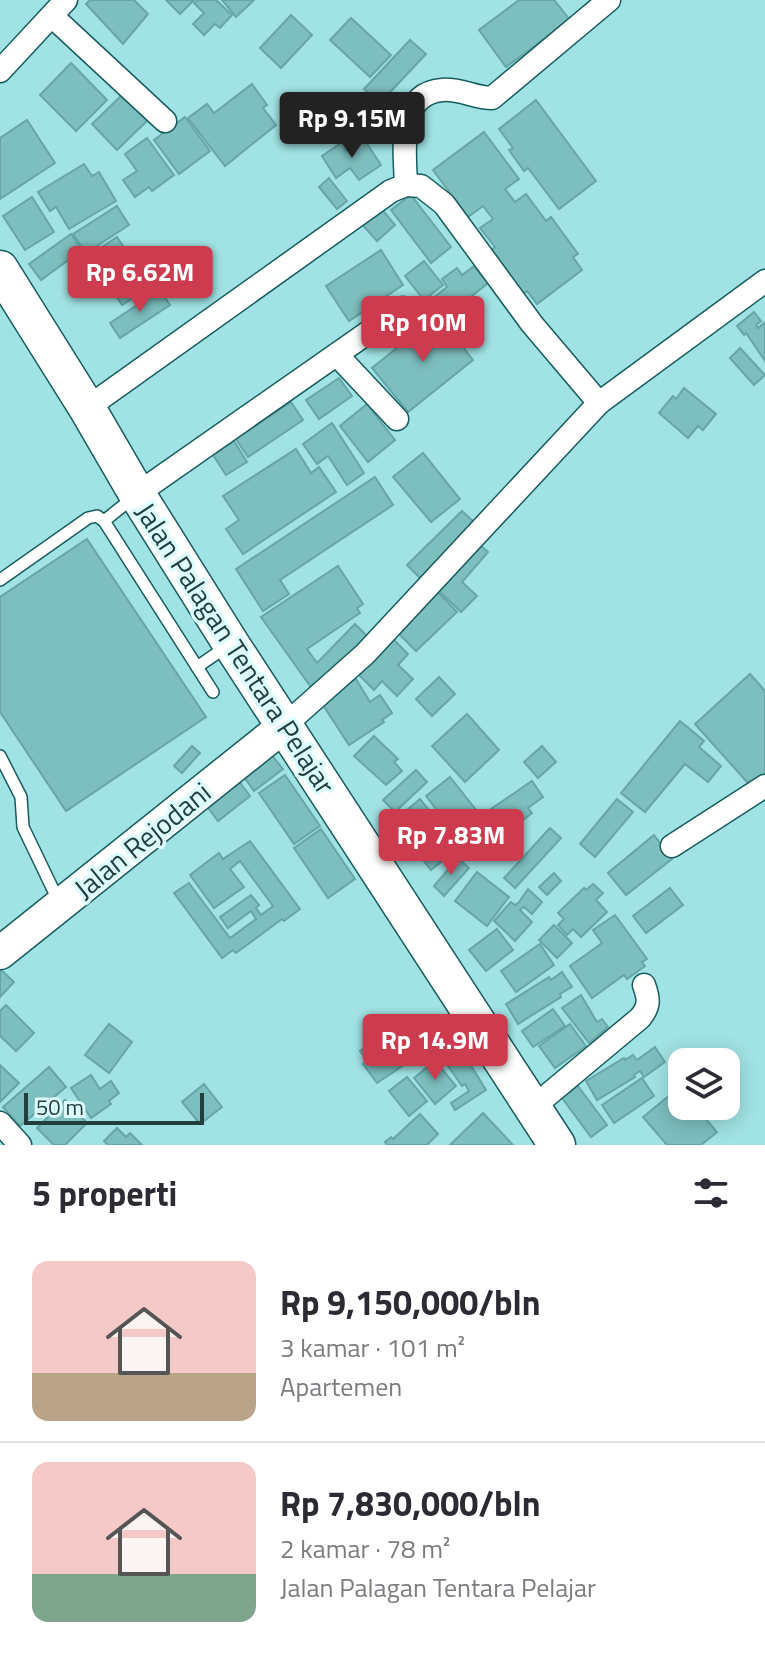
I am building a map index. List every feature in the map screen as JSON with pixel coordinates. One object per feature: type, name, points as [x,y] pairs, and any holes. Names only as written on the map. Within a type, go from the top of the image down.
[{"type":"main road","name":"Jalan Palagan Tentara Pelajar","points":[[0,269],[231,644],[341,811],[542,1133]]},
{"type":"main road","name":"Jalan Rejodani","points":[[0,953],[284,726]]},
{"type":"street","points":[[406,185],[404,136],[411,109],[426,94],[444,90],[492,98],[609,0]]},
{"type":"street","points":[[0,71],[60,8],[165,121]]},
{"type":"street","points":[[87,408],[391,191],[406,185],[421,186],[444,204],[532,324],[599,403]]},
{"type":"street","points":[[284,726],[365,654],[599,403],[765,281]]},
{"type":"street","points":[[137,494],[403,308]]},
{"type":"street","points":[[338,356],[397,419]]},
{"type":"street","points":[[672,846],[765,786]]},
{"type":"street","points":[[542,1133],[647,1009],[649,998],[644,985]]},
{"type":"street","points":[[0,1123],[20,1145]]},
{"type":"lane","points":[[104,521],[137,494]]},
{"type":"lane","points":[[0,580],[88,518],[97,516],[104,521],[213,692]]},
{"type":"lane","points":[[197,667],[231,644]]},
{"type":"lane","points":[[0,756],[21,797],[23,827],[60,906]]},
{"type":"building","points":[[90,0],[134,0],[148,14],[123,44],[86,4]]},
{"type":"building","points":[[166,0],[194,0],[180,14]]},
{"type":"building","points":[[198,0],[216,0],[232,15],[220,28],[215,24],[204,35],[193,24],[204,13],[194,3]]},
{"type":"building","points":[[222,0],[254,0],[236,17]]},
{"type":"building","points":[[519,0],[554,0],[570,20],[506,67],[479,30]]},
{"type":"building","points":[[291,15],[312,35],[281,68],[260,48]]},
{"type":"building","points":[[351,18],[391,55],[370,77],[330,40]]},
{"type":"building","points":[[410,40],[426,54],[380,103],[364,89]]},
{"type":"building","points":[[71,63],[107,100],[76,131],[40,95]]},
{"type":"building","points":[[252,84],[267,105],[263,108],[276,125],[225,166],[188,118],[207,104],[214,113]]},
{"type":"building","points":[[123,94],[148,120],[117,150],[92,124]]},
{"type":"building","points":[[536,100],[596,181],[559,209],[528,168],[524,171],[499,129]]},
{"type":"building","points":[[185,117],[210,151],[179,174],[154,140]]},
{"type":"building","points":[[27,120],[55,163],[0,199],[0,138]]},
{"type":"building","points":[[484,132],[519,179],[505,189],[515,202],[526,194],[546,221],[551,217],[578,254],[573,257],[582,270],[537,304],[527,291],[521,296],[489,252],[495,247],[480,228],[493,219],[483,206],[468,217],[433,170]]},
{"type":"building","points":[[147,138],[174,175],[152,191],[149,187],[135,197],[123,180],[137,171],[125,154]]},
{"type":"building","points":[[364,139],[381,165],[359,180],[350,168],[336,178],[322,156],[341,143],[346,151]]},
{"type":"building","points":[[84,164],[92,176],[99,172],[116,201],[69,229],[56,207],[50,211],[38,192]]},
{"type":"building","points":[[329,178],[347,201],[337,209],[319,187]]},
{"type":"building","points":[[411,195],[451,247],[431,263],[391,210]]},
{"type":"building","points":[[32,197],[54,232],[25,250],[3,216]]},
{"type":"building","points":[[117,206],[129,225],[86,253],[73,234]]},
{"type":"building","points":[[379,206],[395,225],[377,241],[360,222]]},
{"type":"building","points":[[71,234],[82,250],[41,280],[29,264]]},
{"type":"building","points":[[117,237],[150,287],[122,305],[90,255]]},
{"type":"building","points":[[381,250],[403,285],[349,321],[326,286]]},
{"type":"building","points":[[424,261],[443,285],[424,300],[405,276]]},
{"type":"building","points":[[474,266],[488,283],[447,316],[433,298],[447,287],[442,279],[457,268],[462,275]]},
{"type":"building","points":[[160,290],[170,305],[120,338],[110,323]]},
{"type":"building","points":[[754,312],[761,321],[756,325],[758,328],[765,322],[765,361],[746,333],[744,335],[737,326]]},
{"type":"building","points":[[438,315],[473,360],[408,412],[372,368]]},
{"type":"building","points":[[740,348],[765,375],[754,385],[730,358]]},
{"type":"building","points":[[339,378],[352,396],[319,419],[306,400]]},
{"type":"building","points":[[684,388],[716,414],[703,430],[698,426],[688,438],[659,413]]},
{"type":"building","points":[[291,402],[303,420],[248,457],[236,439]]},
{"type":"building","points":[[367,404],[395,440],[368,462],[340,426]]},
{"type":"building","points":[[332,423],[364,473],[347,485],[328,456],[317,464],[303,444]]},
{"type":"building","points":[[234,441],[247,462],[226,475],[213,455]]},
{"type":"building","points":[[296,449],[311,473],[319,467],[336,492],[243,554],[226,529],[239,520],[223,496]]},
{"type":"building","points":[[423,453],[460,499],[431,522],[393,477]]},
{"type":"building","points":[[375,477],[393,505],[280,580],[289,594],[263,611],[236,569]]},
{"type":"building","points":[[462,511],[475,523],[420,578],[407,565]]},
{"type":"building","points":[[87,539],[206,717],[66,811],[0,712],[0,597]]},
{"type":"building","points":[[479,544],[488,552],[462,582],[477,596],[461,612],[437,589]]},
{"type":"building","points":[[338,566],[363,604],[357,608],[360,613],[307,649],[317,663],[355,624],[369,638],[313,690],[261,617]]},
{"type":"building","points":[[437,591],[457,612],[416,651],[396,631]]},
{"type":"building","points":[[394,640],[408,654],[398,665],[413,679],[397,696],[382,681],[374,690],[359,675]]},
{"type":"building","points":[[750,674],[765,691],[765,781],[755,791],[695,724]]},
{"type":"building","points":[[439,677],[455,694],[432,716],[416,699]]},
{"type":"building","points":[[356,679],[370,702],[380,695],[392,713],[382,720],[384,722],[349,745],[321,702]]},
{"type":"building","points":[[467,714],[499,750],[465,782],[432,746]]},
{"type":"building","points":[[680,721],[704,741],[699,747],[721,766],[708,782],[685,764],[645,812],[621,793]]},
{"type":"building","points":[[374,736],[398,759],[394,762],[402,771],[386,785],[354,756]]},
{"type":"building","points":[[192,746],[200,753],[182,773],[174,766]]},
{"type":"building","points":[[542,746],[556,762],[538,778],[524,762]]},
{"type":"building","points":[[270,753],[283,769],[254,791],[242,774]]},
{"type":"building","points":[[416,770],[427,782],[395,812],[383,800]]},
{"type":"building","points":[[285,775],[320,826],[294,844],[259,793]]},
{"type":"building","points":[[450,777],[477,811],[452,830],[426,796]]},
{"type":"building","points":[[238,780],[250,796],[218,821],[206,805]]},
{"type":"building","points":[[532,781],[543,797],[528,808],[532,813],[505,834],[488,811]]},
{"type":"building","points":[[420,799],[442,826],[416,848],[394,821]]},
{"type":"building","points":[[617,799],[633,812],[595,857],[580,844]]},
{"type":"building","points":[[485,815],[498,833],[469,854],[456,837]]},
{"type":"building","points":[[550,828],[561,838],[515,888],[504,878]]},
{"type":"building","points":[[321,829],[355,879],[328,898],[294,848]]},
{"type":"building","points":[[654,835],[672,859],[626,895],[608,873]]},
{"type":"building","points":[[446,836],[456,850],[431,870],[420,856]]},
{"type":"building","points":[[250,841],[300,909],[236,953],[233,950],[222,958],[174,893],[189,883],[230,938],[256,919],[251,911],[228,928],[220,917],[251,895],[259,905],[256,908],[261,915],[273,906],[240,861],[230,869],[244,887],[214,908],[190,875],[219,853],[223,859]]},
{"type":"building","points":[[458,858],[469,868],[444,896],[434,886]]},
{"type":"building","points":[[477,872],[509,897],[487,926],[455,901]]},
{"type":"building","points":[[554,873],[561,881],[547,895],[539,887]]},
{"type":"building","points":[[593,884],[603,893],[596,900],[607,912],[581,937],[573,929],[567,935],[558,925],[564,919],[558,913],[584,888],[586,890]]},
{"type":"building","points":[[670,888],[683,905],[646,933],[633,916]]},
{"type":"building","points":[[528,889],[542,902],[532,914],[524,907],[520,910],[532,922],[515,941],[494,921],[511,902],[515,905],[519,902]]},
{"type":"building","points":[[615,915],[647,959],[642,962],[645,966],[627,979],[624,975],[592,998],[570,966],[602,943],[593,930]]},
{"type":"building","points":[[554,925],[572,943],[557,958],[539,940]]},
{"type":"building","points":[[497,929],[513,950],[486,971],[469,950]]},
{"type":"building","points":[[540,944],[554,965],[516,992],[501,971]]},
{"type":"building","points":[[0,969],[14,982],[0,997]]},
{"type":"building","points":[[562,972],[572,987],[518,1024],[506,1004]]},
{"type":"building","points":[[581,995],[597,1022],[602,1019],[608,1027],[589,1043],[562,1008]]},
{"type":"building","points":[[6,1005],[34,1033],[16,1051],[0,1036],[0,1011]]},
{"type":"building","points":[[553,1009],[565,1026],[533,1047],[522,1031]]},
{"type":"building","points":[[109,1024],[132,1042],[109,1073],[85,1055]]},
{"type":"building","points":[[570,1024],[586,1046],[555,1068],[539,1046]]},
{"type":"building","points":[[386,1033],[392,1042],[367,1060],[360,1051]]},
{"type":"building","points":[[391,1045],[404,1065],[377,1083],[363,1064]]},
{"type":"building","points":[[459,1046],[486,1090],[455,1110],[451,1103],[469,1091],[442,1057]]},
{"type":"building","points":[[655,1047],[665,1062],[644,1077],[640,1071],[597,1100],[586,1081],[624,1058],[633,1055],[637,1060]]},
{"type":"building","points":[[435,1061],[456,1086],[435,1104],[414,1078]]},
{"type":"building","points":[[0,1065],[19,1083],[0,1102]]},
{"type":"building","points":[[49,1067],[66,1087],[20,1126],[3,1107]]},
{"type":"building","points":[[91,1075],[100,1089],[111,1081],[119,1093],[109,1101],[111,1104],[91,1118],[71,1088]]},
{"type":"building","points":[[407,1077],[427,1101],[409,1116],[389,1091]]},
{"type":"building","points":[[642,1078],[654,1096],[614,1123],[602,1105]]},
{"type":"building","points":[[204,1084],[222,1107],[200,1124],[182,1102]]},
{"type":"building","points":[[578,1086],[607,1125],[591,1137],[562,1098]]},
{"type":"building","points":[[668,1096],[668,1120],[707,1120],[717,1132],[701,1145],[667,1145],[643,1117]]},
{"type":"building","points":[[65,1100],[87,1123],[65,1145],[54,1145],[37,1128]]},
{"type":"building","points":[[483,1113],[513,1145],[450,1145]]},
{"type":"building","points":[[420,1114],[438,1134],[427,1145],[387,1145],[385,1142],[391,1137],[393,1139]]},
{"type":"building","points":[[117,1128],[126,1137],[130,1133],[142,1145],[108,1145],[104,1141]]}]
